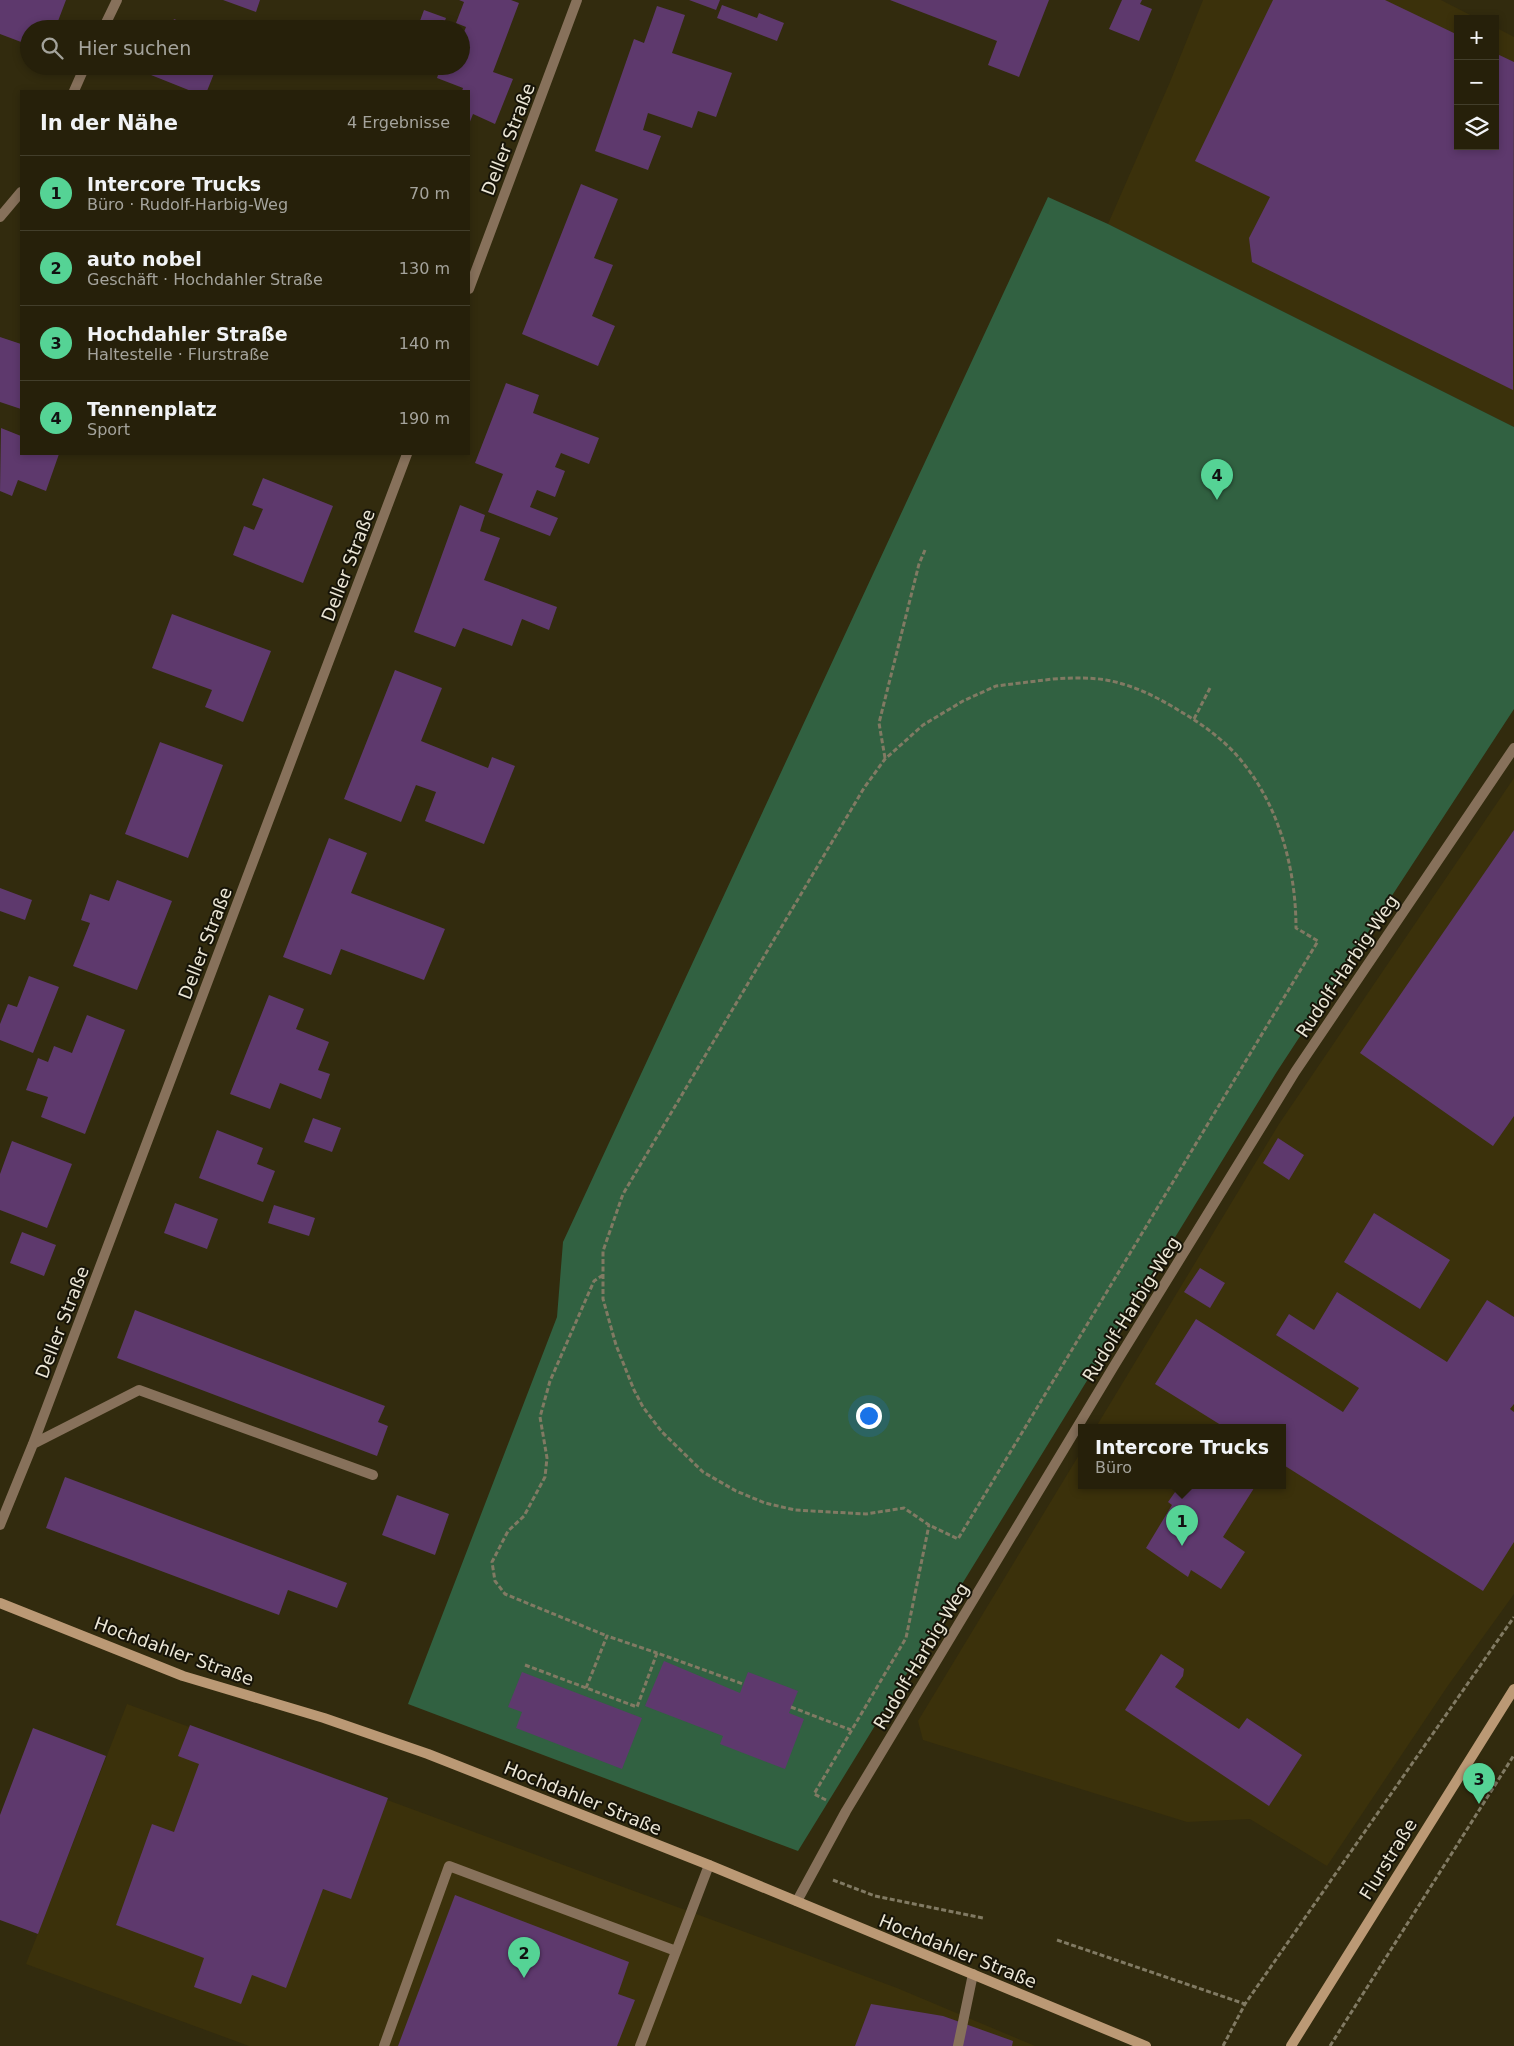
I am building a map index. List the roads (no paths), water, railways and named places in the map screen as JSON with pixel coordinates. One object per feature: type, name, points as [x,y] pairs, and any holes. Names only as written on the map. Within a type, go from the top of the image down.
[{"type":"street","points":[[107,20],[117,0]]},
{"type":"street","name":"Deller Straße","points":[[470,285],[577,0]]},
{"type":"street","points":[[74,90],[82,75]]},
{"type":"street","points":[[0,217],[20,193]]},
{"type":"street","name":"Deller Straße","points":[[0,1525],[33,1444],[407,455]]},
{"type":"street","name":"Rudolf-Harbig-Weg","points":[[1079,1424],[1296,1072],[1514,748]]},
{"type":"street","points":[[33,1444],[139,1390],[373,1475]]},
{"type":"street","name":"Rudolf-Harbig-Weg","points":[[798,1901],[846,1811],[1078,1426]]},
{"type":"street","name":"Hochdahler Straße","points":[[0,1602],[183,1676],[324,1718],[428,1754],[798,1901],[1146,2046]]},
{"type":"street","name":"Flurstraße","points":[[1291,2046],[1514,1689]]},
{"type":"street","points":[[640,2046],[709,1865]]},
{"type":"street","points":[[384,2046],[449,1866],[676,1951]]},
{"type":"street","points":[[958,2046],[973,1974]]},
{"type":"place","name":"Tennenplatz","points":[[1217,500]]},
{"type":"place","name":"Intercore Trucks","points":[[1182,1546]]},
{"type":"place","name":"Hochdahler Straße","points":[[1479,1804]]},
{"type":"place","name":"auto nobel","points":[[524,1978]]}]
